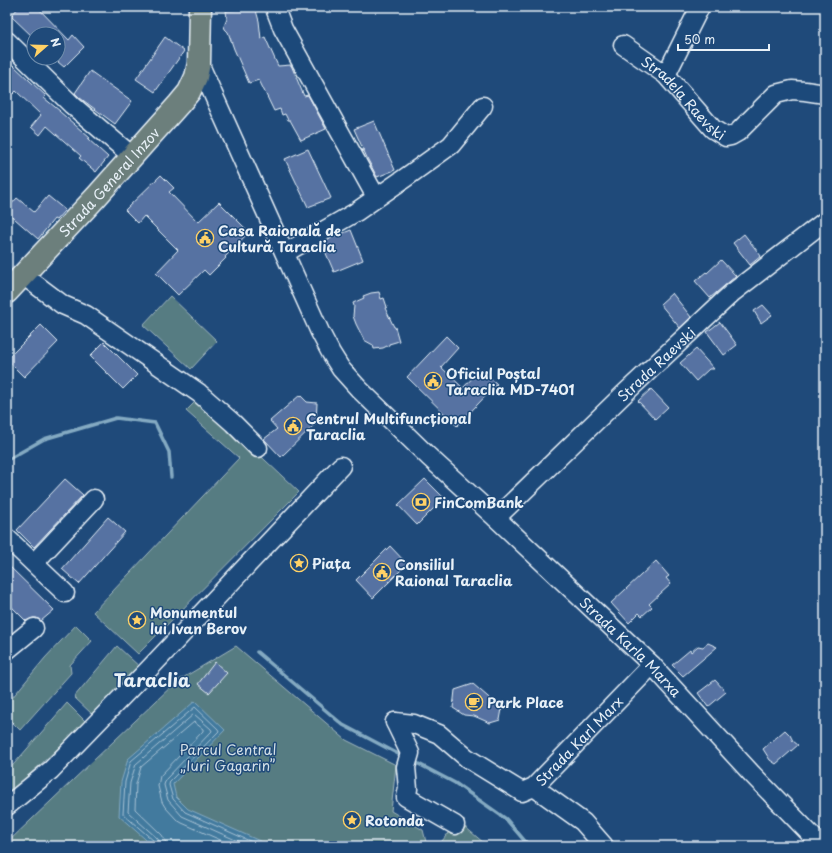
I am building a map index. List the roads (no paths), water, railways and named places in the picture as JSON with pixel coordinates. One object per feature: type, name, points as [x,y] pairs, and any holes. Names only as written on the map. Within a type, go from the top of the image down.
[{"type":"main road","name":"Strada General Inzov","points":[[7,292],[189,92],[196,77],[199,63],[200,7]]},
{"type":"street","points":[[277,7],[276,11],[283,29],[376,197]]},
{"type":"street","points":[[666,75],[700,7]]},
{"type":"street","points":[[7,41],[72,105],[132,156]]},
{"type":"street","name":"Stradela Raevski","points":[[624,45],[666,75],[713,129],[726,137],[738,132],[776,94],[792,90],[825,94]]},
{"type":"street","name":"Strada Karla Marxa","points":[[199,63],[320,332],[341,369],[359,389],[429,457],[652,665],[752,774],[822,846]]},
{"type":"street","points":[[285,253],[356,212],[451,145],[483,106]]},
{"type":"street","name":"Strada Raevski","points":[[496,518],[624,394],[732,293],[825,221]]},
{"type":"street","points":[[23,275],[63,305],[86,315],[199,393],[233,423],[258,448]]},
{"type":"street","points":[[7,806],[51,770],[341,466]]},
{"type":"street","points":[[34,563],[94,499]]},
{"type":"street","points":[[7,538],[65,593]]},
{"type":"street","points":[[7,650],[34,628]]},
{"type":"street","name":"Strada Karl Marx","points":[[455,825],[406,797],[408,788],[408,760],[395,722],[414,724],[439,734],[467,758],[522,792],[534,787],[652,665]]},
{"type":"street","points":[[534,787],[583,822],[604,846]]},
{"type":"water","points":[[195,701],[225,730],[173,784],[176,797],[188,809],[271,846],[153,846],[119,816],[121,782],[128,759]]},
{"type":"waterway","points":[[7,460],[44,439],[116,418],[155,423],[169,452],[171,477]]},
{"type":"waterway","points":[[257,652],[343,725],[404,757]]},
{"type":"waterway","points":[[413,761],[455,783],[506,819],[529,846]]},
{"type":"place","name":"Casa Raională de Cultură Taraclia","points":[[205,238]]},
{"type":"place","name":"Oficiul Poștal Taraclia MD-7401","points":[[433,381]]},
{"type":"place","name":"Centrul Multifuncțional Taraclia","points":[[293,426]]},
{"type":"place","name":"FinComBank","points":[[421,502]]},
{"type":"place","name":"Piața","points":[[299,563]]},
{"type":"place","name":"Consiliul Raional Taraclia","points":[[382,572]]},
{"type":"place","name":"Monumentul lui Ivan Berov","points":[[137,620]]},
{"type":"place","name":"Park Place","points":[[474,702]]},
{"type":"place","name":"Rotonda","points":[[352,820]]},
{"type":"district","name":"Taraclia","points":[[152,679]]},
{"type":"park label","name":"Parcul Central „Iuri Gagarin”","points":[[228,758]]}]
